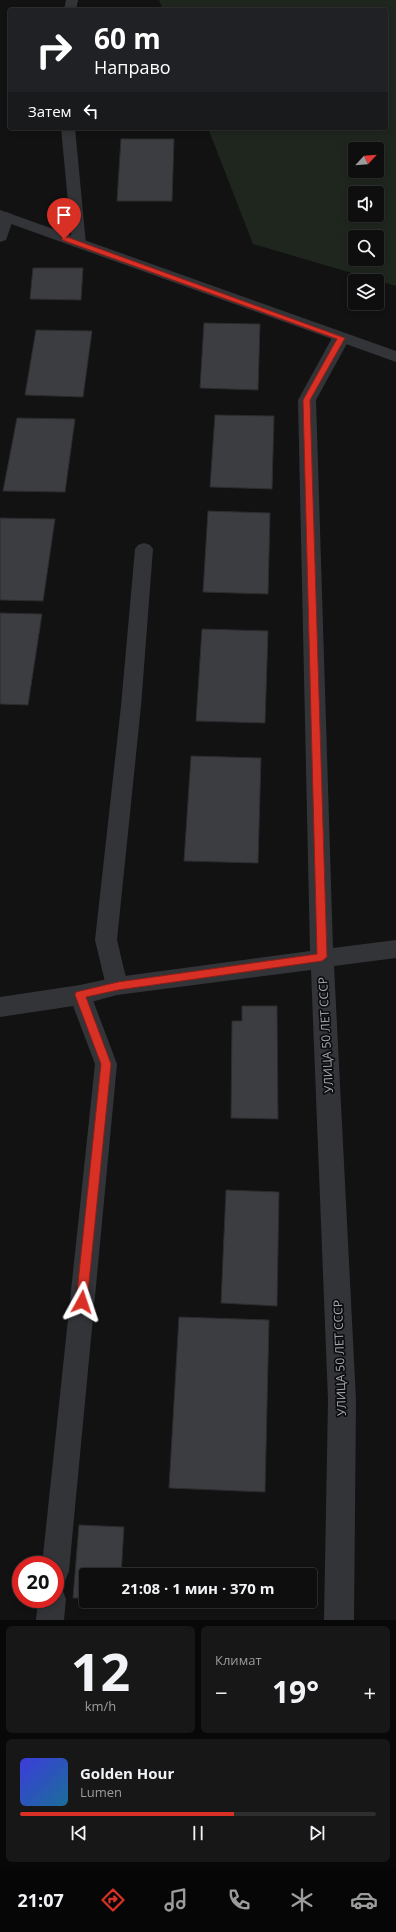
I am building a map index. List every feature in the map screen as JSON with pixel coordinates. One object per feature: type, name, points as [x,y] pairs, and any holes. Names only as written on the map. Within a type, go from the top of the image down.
[{"type":"street","points":[[0,237],[3,216],[396,357]]},
{"type":"street","name":"УЛИЦА 50 ЛЕТ СССР","points":[[339,1620],[342,1400],[322,957],[306,400],[341,338]]},
{"type":"street","points":[[0,1007],[80,995],[118,986],[396,948]]},
{"type":"lane","points":[[68,130],[79,244]]},
{"type":"lane","points":[[118,986],[106,940],[131,706],[144,549]]},
{"type":"lane","points":[[57,1556],[106,1064],[80,995]]},
{"type":"lane","points":[[50,1620],[51,1608]]},
{"type":"shaded area","points":[[159,0],[396,0],[396,286],[384,282],[384,274],[355,274],[253,244],[209,130],[388,130],[388,8],[162,8]]},
{"type":"building","points":[[121,139],[174,139],[172,201],[117,201]]},
{"type":"building","points":[[33,268],[83,268],[81,300],[30,299]]},
{"type":"building","points":[[204,323],[260,324],[258,390],[200,388]]},
{"type":"building","points":[[36,330],[92,331],[83,397],[25,395]]},
{"type":"building","points":[[215,415],[274,416],[272,489],[210,487]]},
{"type":"building","points":[[17,418],[75,419],[65,492],[3,491]]},
{"type":"building","points":[[208,511],[270,513],[268,594],[203,592]]},
{"type":"building","points":[[0,518],[55,519],[43,601],[0,600]]},
{"type":"building","points":[[0,613],[42,614],[28,705],[0,704]]},
{"type":"building","points":[[202,629],[268,631],[265,723],[196,721]]},
{"type":"building","points":[[191,756],[261,758],[258,863],[184,861]]},
{"type":"building","points":[[242,1006],[277,1006],[278,1119],[231,1118],[232,1021],[242,1021]]},
{"type":"building","points":[[226,1190],[279,1192],[277,1306],[221,1303]]},
{"type":"building","points":[[179,1317],[269,1320],[265,1492],[169,1488]]},
{"type":"building","points":[[79,1525],[124,1527],[121,1568],[79,1568],[79,1598],[73,1598]]},
{"type":"route","points":[[64,239],[341,338],[306,400],[322,957],[118,986],[80,995],[106,1064],[82,1302]]}]
